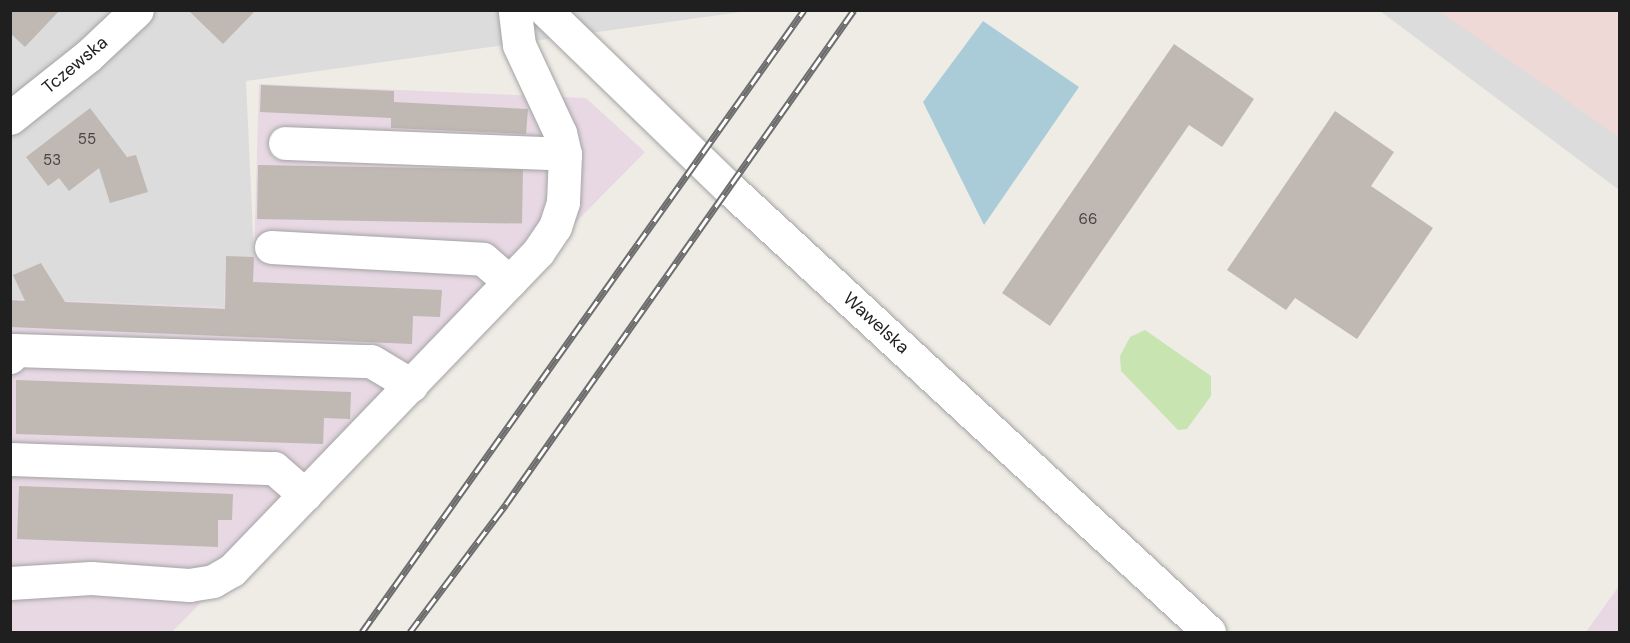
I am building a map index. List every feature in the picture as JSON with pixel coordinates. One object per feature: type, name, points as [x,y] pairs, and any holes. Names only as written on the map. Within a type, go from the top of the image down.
[{"type":"street","name":"Tczewska","points":[[10,118],[88,56],[137,10]]},
{"type":"street","points":[[10,583],[91,578],[189,585],[213,581],[232,570],[538,252],[555,227],[563,202],[565,154],[560,133],[519,45],[515,10]]},
{"type":"street","name":"Wawelska","points":[[545,10],[729,188],[1209,633]]},
{"type":"street","points":[[285,143],[565,154]]},
{"type":"street","points":[[271,247],[483,259],[509,282]]},
{"type":"street","points":[[10,357],[14,350],[371,361],[411,385]]},
{"type":"street","points":[[10,459],[274,468],[304,495]]},
{"type":"shaded area","points":[[11,11],[748,11],[246,81],[254,256],[226,257],[224,307],[11,299]]},
{"type":"shaded area","points":[[1380,11],[1619,11],[1619,190]]},
{"type":"shaded area","points":[[1439,11],[1619,11],[1619,137]]},
{"type":"shaded area","points":[[259,84],[586,98],[645,152],[172,632],[11,632],[11,299],[224,307],[226,256],[254,256]]},
{"type":"shaded area","points":[[1619,586],[1619,632],[1586,632]]},
{"type":"green space","points":[[1145,330],[1211,376],[1211,396],[1187,429],[1178,430],[1121,371],[1120,356],[1130,337]]},
{"type":"water","points":[[983,21],[1079,87],[984,225],[923,102]]},
{"type":"building","points":[[10,10],[60,10],[25,47],[10,33]]},
{"type":"building","points":[[188,10],[256,10],[223,44]]},
{"type":"building","points":[[1174,44],[1254,99],[1222,147],[1189,125],[1050,326],[1002,293]]},
{"type":"building","points":[[261,85],[394,91],[394,102],[528,109],[526,134],[391,128],[391,118],[260,112]]},
{"type":"building","points":[[90,108],[127,157],[136,155],[148,192],[110,203],[99,168],[69,191],[59,178],[48,186],[26,157]]},
{"type":"building","points":[[1335,111],[1394,152],[1371,186],[1433,228],[1357,339],[1295,298],[1286,310],[1227,270]]},
{"type":"building","points":[[258,165],[523,170],[522,224],[257,219]]},
{"type":"building","points":[[226,256],[254,257],[253,282],[442,290],[440,317],[413,316],[412,344],[10,327],[10,300],[25,301],[13,275],[41,263],[65,302],[225,309]]},
{"type":"building","points":[[16,380],[351,392],[350,419],[324,418],[323,444],[16,434]]},
{"type":"building","points":[[19,486],[233,494],[232,520],[218,520],[218,547],[17,539]]},
{"type":"railway","points":[[362,632],[804,10]]},
{"type":"railway","points":[[410,632],[506,504],[854,10]]}]
